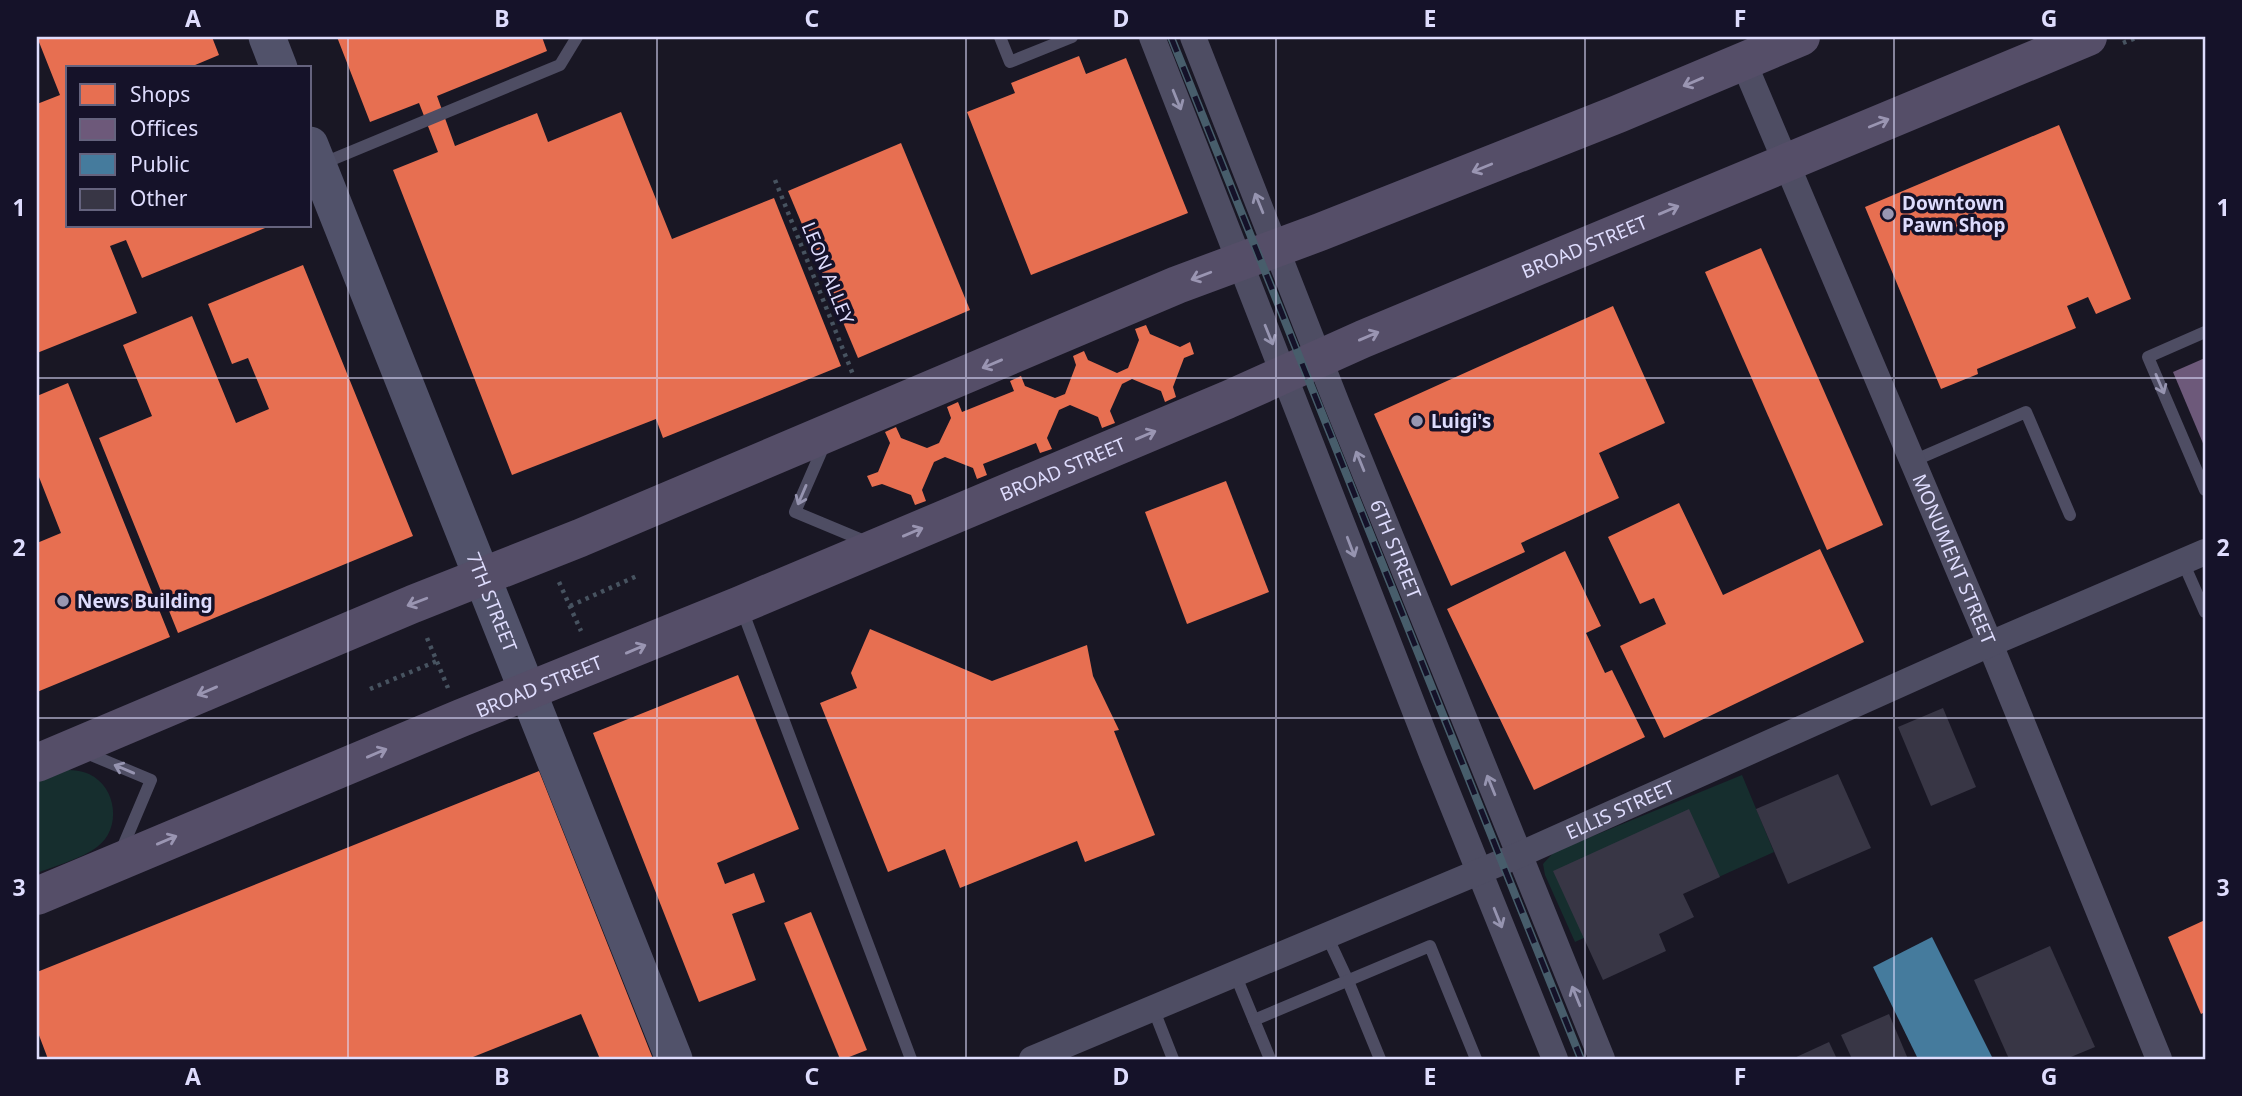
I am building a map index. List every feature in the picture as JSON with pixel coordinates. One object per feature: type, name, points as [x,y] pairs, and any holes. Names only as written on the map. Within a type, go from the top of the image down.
[{"type":"main road","points":[[267,37],[278,66]]},
{"type":"main road","points":[[37,763],[1177,285],[1605,120],[1801,37]]},
{"type":"main road","name":"BROAD STREET","points":[[37,896],[740,605],[1785,161],[2088,37]]},
{"type":"main road","name":"7TH STREET","points":[[314,155],[674,1059]]},
{"type":"street","points":[[1152,37],[1555,1059]]},
{"type":"street","name":"6TH STREET","points":[[1193,37],[1602,1059]]},
{"type":"street","name":"MONUMENT STREET","points":[[1743,61],[1990,644],[2159,1059]]},
{"type":"street","name":"ELLIS STREET","points":[[1032,1059],[1519,855],[1990,644],[2194,557]]},
{"type":"lane","points":[[314,155],[561,65],[577,37]]},
{"type":"lane","points":[[1000,37],[1010,62],[1072,37]]},
{"type":"lane","points":[[2205,332],[2148,357],[2205,490]]},
{"type":"lane","points":[[1913,461],[2026,412],[2070,515]]},
{"type":"lane","points":[[829,433],[795,512],[878,547]]},
{"type":"lane","points":[[2194,557],[2205,612]]},
{"type":"lane","points":[[740,605],[911,1059]]},
{"type":"lane","points":[[74,747],[151,780],[117,861]]},
{"type":"lane","points":[[1327,936],[1349,981],[1380,1059]]},
{"type":"lane","points":[[1254,1020],[1430,946],[1476,1059]]},
{"type":"lane","points":[[1235,974],[1270,1059]]},
{"type":"lane","points":[[1153,1008],[1173,1059]]},
{"type":"path","name":"LEON ALLEY","points":[[775,180],[854,377]]},
{"type":"path","points":[[570,606],[639,575]]},
{"type":"path","points":[[559,581],[582,635]]},
{"type":"path","points":[[426,636],[452,699]]},
{"type":"path","points":[[370,689],[437,661]]},
{"type":"green space","points":[[62,770],[82,772],[98,780],[106,788],[110,798],[113,819],[105,839],[92,851],[37,873],[37,781]]},
{"type":"green space","points":[[1742,775],[1774,852],[1575,942],[1545,875],[1543,864],[1554,852]]},
{"type":"building: Shops","points":[[37,37],[212,37],[219,55],[193,66],[66,66],[66,228],[265,228],[142,278],[126,240],[110,246],[137,313],[37,353],[37,104],[60,95]]},
{"type":"building: Shops","points":[[337,37],[542,37],[547,51],[437,96],[455,146],[537,113],[548,142],[621,112],[672,239],[774,198],[841,366],[663,438],[656,419],[512,475],[393,170],[438,152],[419,103],[370,122]]},
{"type":"building: Shops","points":[[1079,56],[1086,74],[1126,58],[1188,213],[1031,275],[967,112],[1015,93],[1011,83]]},
{"type":"building: Shops","points":[[2059,125],[2131,299],[2096,314],[2088,297],[2067,306],[2076,328],[1977,369],[1978,374],[1941,389],[1865,207]]},
{"type":"building: Shops","points":[[901,143],[970,310],[858,358],[788,191]]},
{"type":"building: Shops","points":[[1761,248],[1883,525],[1827,550],[1705,272]]},
{"type":"building: Shops","points":[[303,265],[413,536],[178,633],[99,438],[152,416],[123,345],[192,316],[236,423],[269,409],[248,358],[232,364],[208,304]]},
{"type":"building: Shops","points":[[1613,306],[1665,423],[1599,453],[1619,498],[1521,543],[1525,552],[1451,586],[1374,414]]},
{"type":"building: Shops","points":[[1146,325],[1150,334],[1180,347],[1190,342],[1194,354],[1184,358],[1173,387],[1176,397],[1165,402],[1161,391],[1132,379],[1122,384],[1110,411],[1115,423],[1102,428],[1098,417],[1070,405],[1059,410],[1047,438],[1052,449],[1040,453],[1036,443],[983,464],[987,475],[977,479],[973,468],[945,457],[934,462],[922,490],[926,501],[915,505],[911,495],[882,484],[872,487],[867,476],[878,472],[890,443],[885,432],[896,427],[901,438],[927,448],[939,443],[951,418],[947,407],[958,402],[962,412],[1014,391],[1010,381],[1021,376],[1025,386],[1055,398],[1065,394],[1076,365],[1073,356],[1084,351],[1088,360],[1117,373],[1128,368],[1139,340],[1135,329]]},
{"type":"building: Shops","points":[[68,383],[170,637],[37,692],[37,543],[61,533],[37,472],[37,396]]},
{"type":"building: Shops","points":[[1226,481],[1269,592],[1187,624],[1145,512]]},
{"type":"building: Shops","points":[[1679,503],[1723,595],[1820,549],[1864,642],[1664,738],[1620,646],[1666,624],[1654,598],[1640,604],[1608,537]]},
{"type":"building: Shops","points":[[1565,551],[1601,626],[1586,633],[1605,673],[1612,670],[1645,737],[1534,790],[1447,609]]},
{"type":"building: Shops","points":[[870,629],[992,681],[1087,645],[1093,676],[1119,730],[1114,731],[1155,835],[1085,862],[1077,841],[960,888],[945,849],[888,872],[820,703],[857,688],[851,673]]},
{"type":"building: Shops","points":[[738,675],[799,829],[717,863],[725,884],[754,873],[765,902],[732,914],[756,980],[699,1002],[593,733]]},
{"type":"building: Shops","points":[[539,771],[653,1059],[600,1059],[581,1014],[468,1059],[48,1059],[37,1030],[37,972]]},
{"type":"building: Shops","points":[[811,912],[867,1050],[844,1059],[840,1059],[784,923]]},
{"type":"building: Shops","points":[[2205,920],[2205,1012],[2201,1014],[2168,937]]},
{"type":"building: Offices","points":[[2205,358],[2205,448],[2173,372]]},
{"type":"building: Public","points":[[1932,937],[1993,1059],[1918,1059],[1873,967]]},
{"type":"building: Other","points":[[1943,708],[1976,787],[1931,806],[1898,727]]},
{"type":"building: Other","points":[[1838,774],[1871,848],[1788,884],[1756,809]]},
{"type":"building: Other","points":[[1689,809],[1720,877],[1683,894],[1694,917],[1659,934],[1666,951],[1603,980],[1553,871]]},
{"type":"building: Other","points":[[2050,946],[2095,1047],[2066,1059],[2009,1059],[1974,980]]},
{"type":"building: Other","points":[[1889,1014],[1908,1059],[1852,1059],[1841,1035]]},
{"type":"building: Other","points":[[1829,1042],[1837,1059],[1792,1059]]},
{"type":"railway","points":[[1171,37],[1581,1059]]},
{"type":"place","name":"Downtown Pawn Shop","points":[[1888,214]]},
{"type":"place","name":"Luigi's","points":[[1417,421]]},
{"type":"place","name":"News Building","points":[[63,601]]}]
